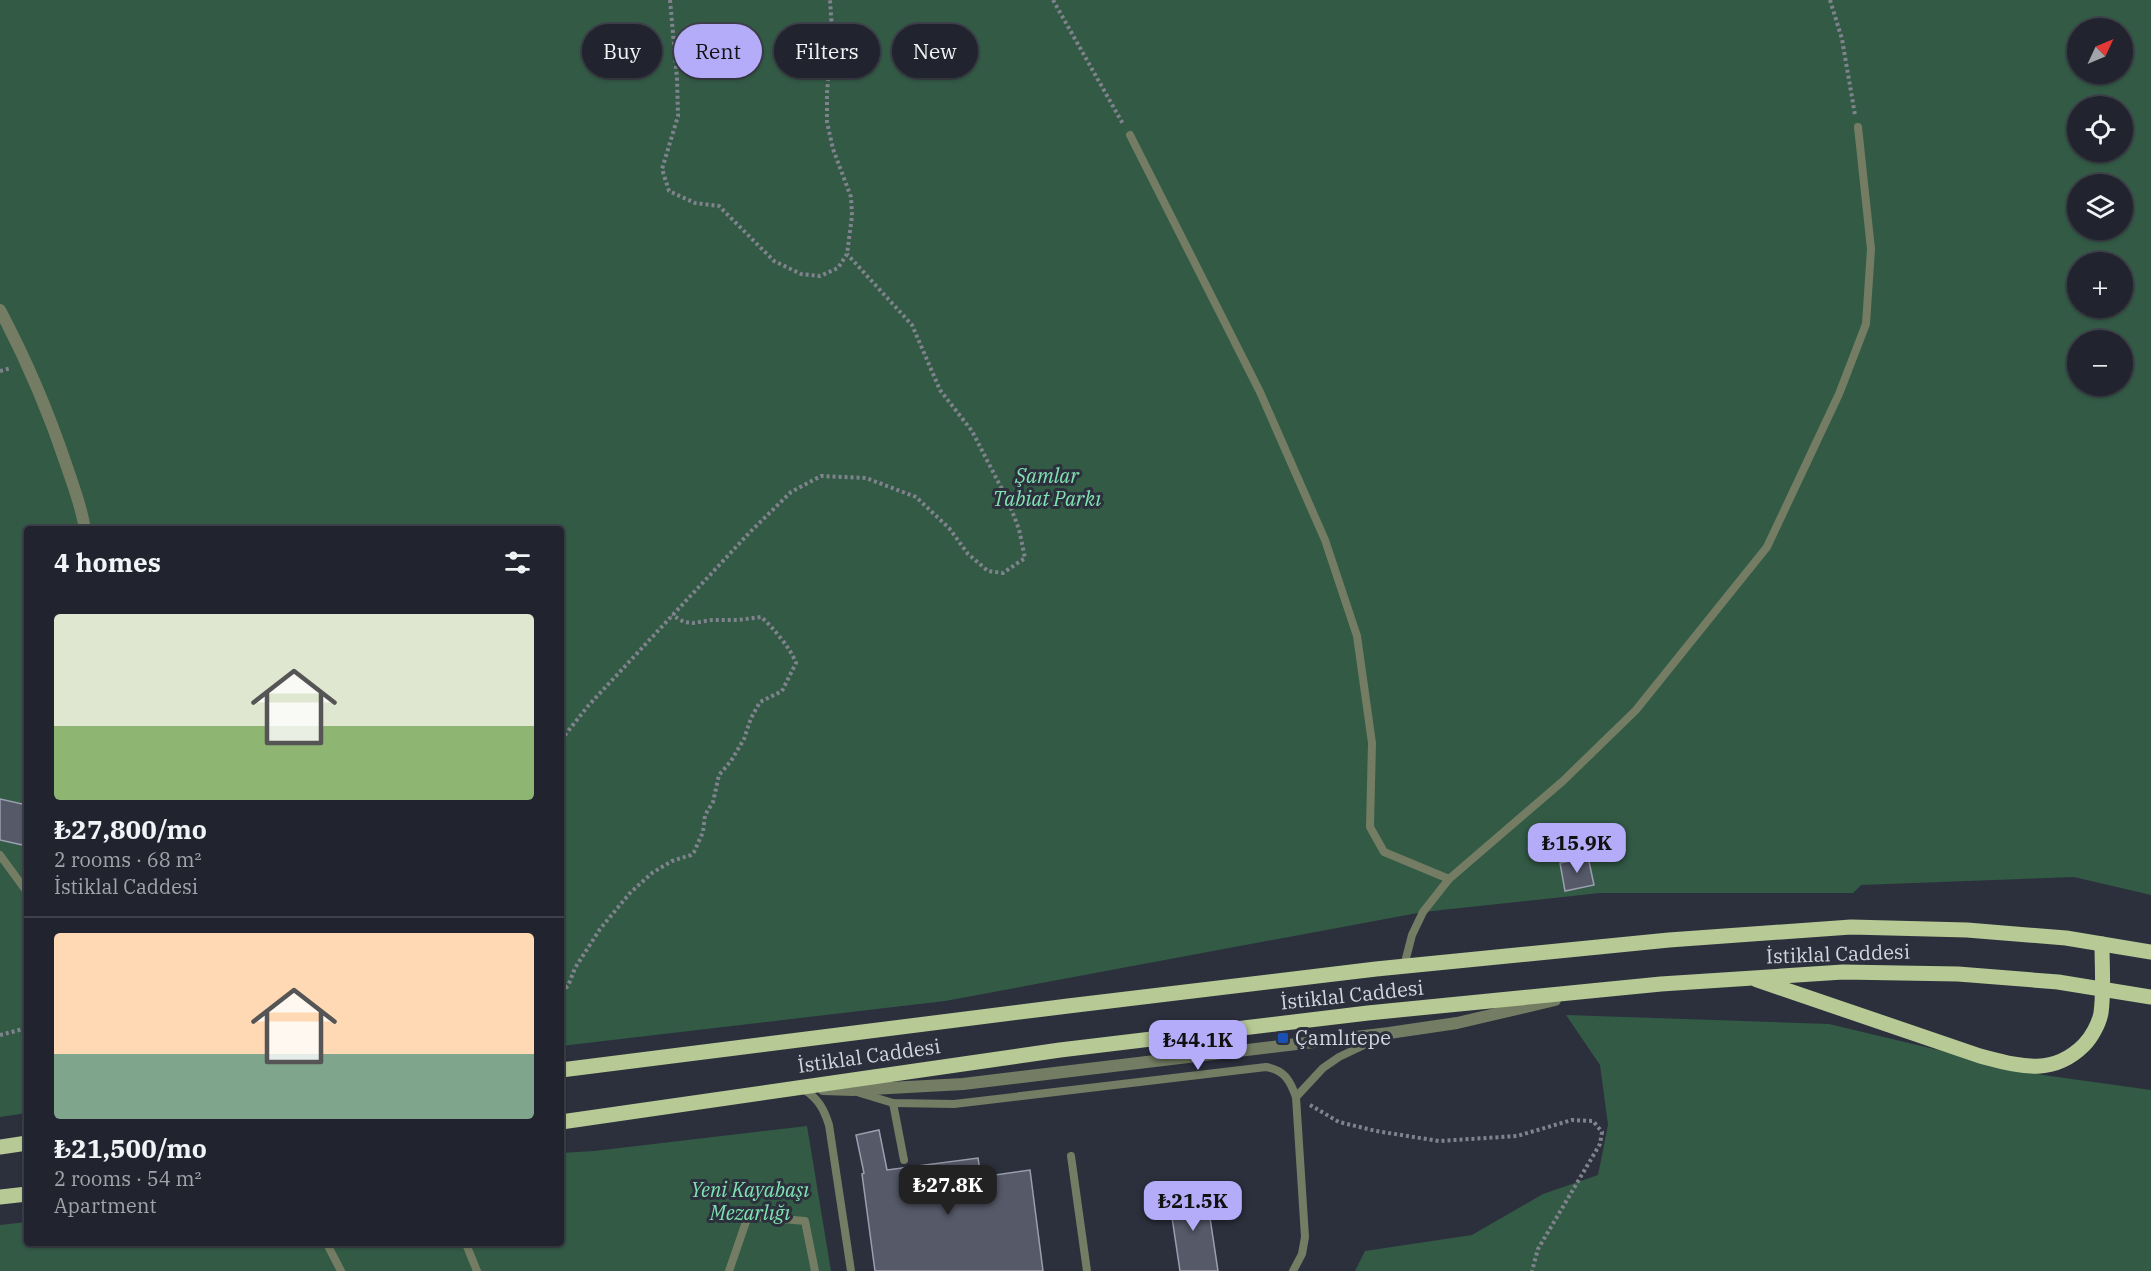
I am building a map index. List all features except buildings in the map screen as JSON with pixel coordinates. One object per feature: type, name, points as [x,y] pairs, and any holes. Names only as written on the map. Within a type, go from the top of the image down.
[{"type":"main road","name":"İstiklal Caddesi","points":[[564,1070],[1044,1008],[1404,966],[1669,940],[1851,927],[1967,930],[2066,938],[2151,952]]},
{"type":"main road","points":[[1751,978],[1980,1056],[2015,1065],[2049,1066],[2073,1056],[2089,1039],[2101,1016],[2102,944]]},
{"type":"main road","name":"İstiklal Caddesi","points":[[564,1122],[1071,1048],[1368,1013],[1661,984],[1843,972],[1958,974],[2058,982],[2151,998]]},
{"type":"main road","points":[[0,1147],[24,1143]]},
{"type":"main road","points":[[0,1197],[24,1194]]},
{"type":"street","points":[[0,310],[18,343],[50,416],[78,500],[84,526]]},
{"type":"street","points":[[801,1087],[853,1090],[963,1084],[1389,1033],[1457,1023],[1589,992]]},
{"type":"lane","points":[[1404,966],[1412,935],[1423,912],[1449,879],[1563,781],[1636,710],[1767,547],[1839,394],[1866,324],[1872,249],[1858,127]]},
{"type":"lane","points":[[1130,135],[1260,392],[1325,540],[1357,636],[1372,743],[1370,827],[1384,852],[1449,879]]},
{"type":"lane","points":[[0,855],[24,888]]},
{"type":"lane","points":[[1296,1097],[1323,1068],[1339,1057],[1389,1033]]},
{"type":"lane","points":[[853,1090],[893,1103],[954,1104],[1266,1067],[1276,1069],[1287,1076],[1296,1097],[1305,1238],[1302,1254],[1293,1271]]},
{"type":"lane","points":[[801,1087],[812,1094],[823,1107],[829,1125],[851,1271]]},
{"type":"lane","points":[[893,1103],[904,1160]]},
{"type":"lane","points":[[1071,1155],[1087,1271]]},
{"type":"lane","points":[[729,1271],[748,1216],[805,1221],[815,1271]]},
{"type":"lane","points":[[328,1246],[340,1271]]},
{"type":"lane","points":[[467,1246],[477,1271]]},
{"type":"path","points":[[670,0],[678,116],[662,169],[669,191],[695,203],[719,206],[774,261],[801,274],[820,276],[838,268],[847,254],[852,216],[851,197],[833,149],[827,122],[826,93],[832,30],[830,0]]},
{"type":"path","points":[[1053,0],[1130,135]]},
{"type":"path","points":[[1830,0],[1842,39],[1858,127]]},
{"type":"path","points":[[564,736],[588,706],[672,615],[791,492],[821,476],[866,478],[916,497],[949,528],[968,554],[988,571],[1003,573],[1025,558],[1019,529],[1008,501],[972,432],[940,390],[912,325],[847,254]]},
{"type":"path","points":[[564,989],[600,929],[630,893],[652,873],[694,852],[703,832],[705,815],[713,802],[719,775],[731,761],[744,739],[751,718],[760,702],[782,691],[796,663],[786,644],[761,617],[693,623],[684,622],[672,615]]},
{"type":"path","points":[[0,1035],[24,1029]]},
{"type":"path","points":[[1296,1097],[1339,1122],[1376,1131],[1439,1141],[1517,1136],[1572,1120],[1593,1121],[1602,1132],[1600,1144],[1538,1249],[1532,1271]]},
{"type":"green space","name":"Şamlar Tabiat Parkı","points":[[0,0],[2151,0],[2151,895],[2074,877],[1861,885],[1853,893],[1600,893],[1423,912],[945,1001],[564,1046],[564,526],[24,526],[24,1113],[0,1117]]},
{"type":"green space","points":[[1566,1015],[1829,1024],[2043,1075],[2151,1090],[2151,1271],[1355,1271],[1365,1251],[1472,1235],[1543,1194],[1598,1175],[1608,1125],[1600,1065]]},
{"type":"green space","name":"Yeni Kayabaşı Mezarlığı","points":[[807,1126],[831,1271],[0,1271],[0,1225],[24,1222],[24,1246],[564,1246],[564,1153]]},
{"type":"place","name":"Çamlıtepe","points":[[1283,1038]]}]
